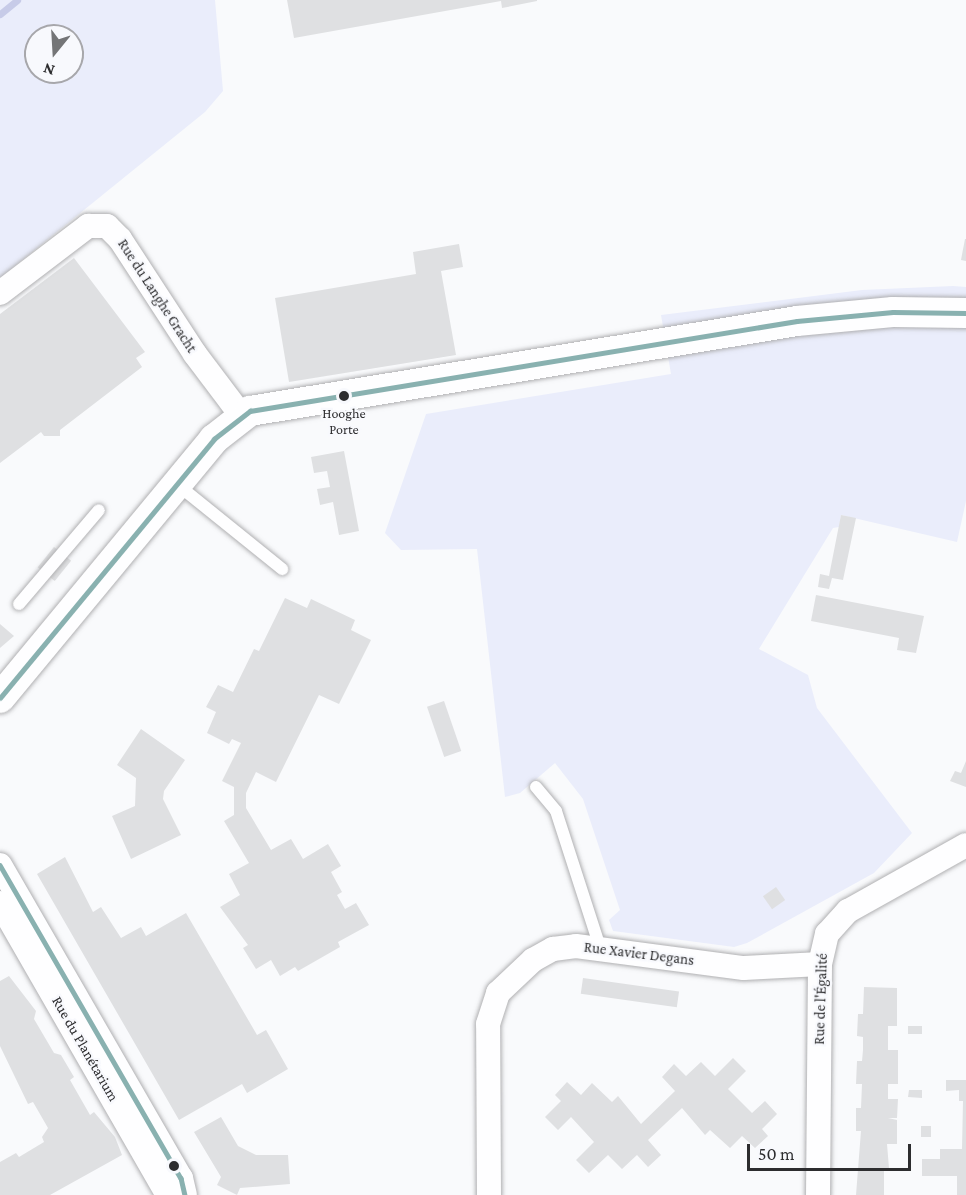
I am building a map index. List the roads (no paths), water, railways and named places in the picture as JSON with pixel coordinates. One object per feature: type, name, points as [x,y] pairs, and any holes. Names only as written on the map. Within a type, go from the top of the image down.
[{"type":"street","name":"Rue du Langhe Gracht","points":[[0,293],[88,226],[107,226],[120,239],[195,354],[241,415]]},
{"type":"street","points":[[0,698],[177,484],[224,429],[241,415],[274,406],[786,323],[893,312],[966,313]]},
{"type":"street","name":"Rue de l'Égalité","points":[[818,1195],[820,964],[826,934],[838,918],[966,845]]},
{"type":"street","name":"Rue du Planétarium","points":[[0,865],[181,1178],[185,1195]]},
{"type":"street","name":"Rue du Planétarium","points":[[0,903],[168,1195]]},
{"type":"street","name":"Rue Xavier Degans","points":[[489,1195],[487,1033],[494,1002],[512,976],[543,953],[564,947],[600,947],[754,969],[820,964]]},
{"type":"lane","points":[[177,484],[282,569]]},
{"type":"lane","points":[[19,604],[99,510]]},
{"type":"lane","points":[[536,787],[556,811],[600,947]]},
{"type":"waterway","points":[[0,14],[17,0]]},
{"type":"place","name":"Hooghe Porte","points":[[344,396]]}]
